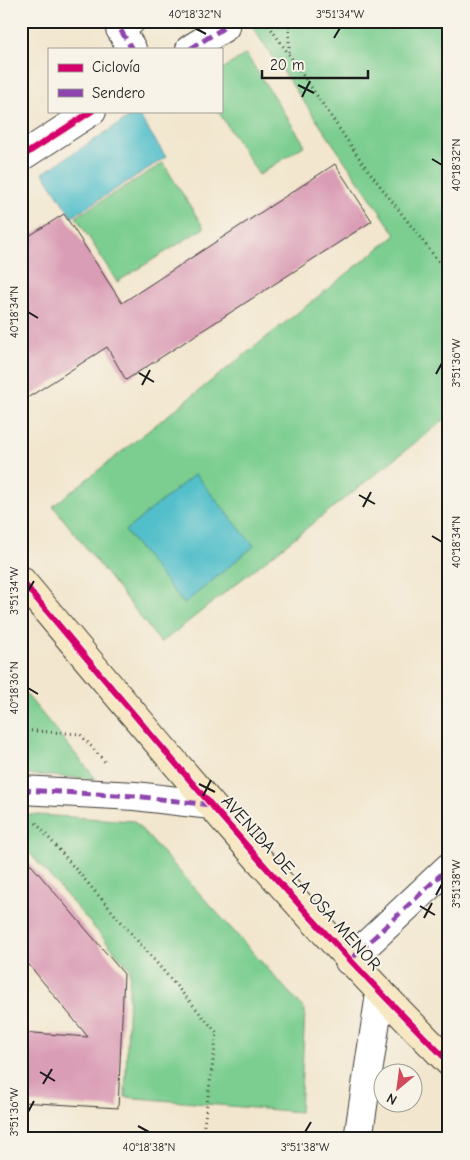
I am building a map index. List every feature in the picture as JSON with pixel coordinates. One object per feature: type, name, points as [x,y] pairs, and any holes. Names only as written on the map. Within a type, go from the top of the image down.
[{"type":"street","points":[[131,21],[120,29],[131,48]]},
{"type":"street","points":[[192,48],[225,27],[222,21]]},
{"type":"street","points":[[21,157],[90,112]]},
{"type":"street","name":"AVENIDA DE LA OSA MENOR","points":[[24,586],[349,961],[449,1062]]},
{"type":"street","points":[[21,790],[135,796],[212,805]]},
{"type":"street","points":[[349,961],[449,867]]},
{"type":"street","points":[[358,1139],[380,994]]},
{"type":"path","points":[[266,21],[364,165],[449,275]]},
{"type":"path","points":[[289,21],[289,55]]},
{"type":"path","points":[[441,21],[449,36]]},
{"type":"path","points":[[21,730],[80,734],[135,796]]},
{"type":"path","points":[[34,822],[218,1032],[202,1139]]},
{"type":"green space","points":[[248,21],[449,21],[449,416],[161,643],[53,506],[396,235]]},
{"type":"green space","points":[[246,54],[305,145],[259,175],[219,112],[222,112],[222,69]]},
{"type":"green space","points":[[163,163],[204,228],[117,282],[76,217]]},
{"type":"green space","points":[[21,688],[96,779],[21,774]]},
{"type":"green space","points":[[21,814],[134,821],[305,1010],[300,1112],[125,1097],[130,969],[21,843]]},
{"type":"water","points":[[137,112],[166,157],[72,217],[43,173]]},
{"type":"water","points":[[195,474],[254,546],[184,604],[125,531]]},
{"type":"building","points":[[335,164],[372,221],[126,380],[107,347],[21,402],[21,241],[64,214],[122,303]]},
{"type":"building","points":[[21,853],[124,974],[118,1108],[21,1102],[21,1032],[88,1037],[21,955]]},
{"type":"marked path","points":[[131,21],[120,29],[131,48]]},
{"type":"marked path","points":[[192,48],[225,27],[222,21]]},
{"type":"marked path","points":[[21,790],[135,796],[211,805]]},
{"type":"marked path","points":[[349,961],[449,867]]},
{"type":"cycle path","points":[[21,157],[90,112]]},
{"type":"cycle path","points":[[21,580],[229,826],[337,946],[449,1062]]}]
